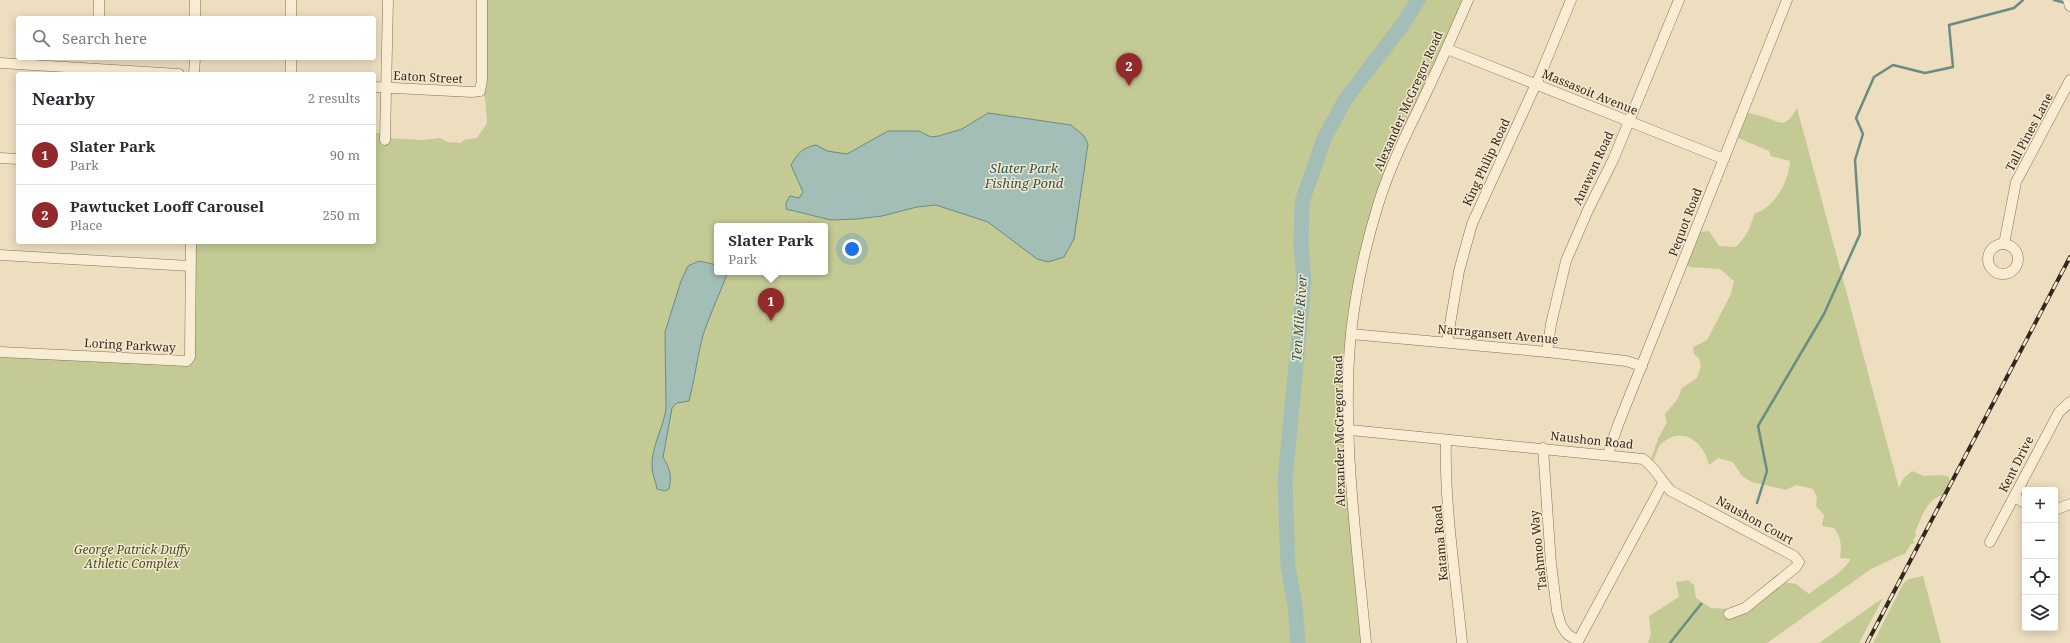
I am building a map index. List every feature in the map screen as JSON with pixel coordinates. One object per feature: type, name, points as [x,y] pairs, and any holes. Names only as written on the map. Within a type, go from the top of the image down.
[{"type":"street","points":[[99,0],[99,16]]},
{"type":"street","points":[[195,0],[195,16]]},
{"type":"street","points":[[291,0],[291,16]]},
{"type":"street","points":[[385,140],[388,0]]},
{"type":"street","name":"Eaton Street","points":[[376,87],[472,92],[480,91],[482,80],[482,0]]},
{"type":"street","name":"Alexander McGregor Road","points":[[1366,643],[1351,480],[1348,388],[1351,334],[1360,277],[1378,203],[1403,140],[1447,49],[1468,0]]},
{"type":"street","name":"King Philip Road","points":[[1446,342],[1459,271],[1472,224],[1536,85],[1571,0]]},
{"type":"street","name":"Anawan Road","points":[[1547,352],[1551,324],[1566,262],[1629,121],[1679,0]]},
{"type":"street","name":"Pequot Road","points":[[1608,454],[1787,0]]},
{"type":"street","points":[[2068,0],[2070,6]]},
{"type":"street","name":"Massasoit Avenue","points":[[1447,49],[1724,159]]},
{"type":"street","points":[[99,60],[99,69]]},
{"type":"street","points":[[194,72],[195,60]]},
{"type":"street","points":[[291,60],[292,72]]},
{"type":"street","points":[[0,63],[147,72]]},
{"type":"street","name":"Tall Pines Lane","points":[[2004,244],[2016,182],[2070,80]]},
{"type":"street","points":[[0,158],[16,159]]},
{"type":"street","name":"Loring Parkway","points":[[0,352],[187,361],[190,357],[191,244]]},
{"type":"street","points":[[0,255],[190,266]]},
{"type":"street","name":"Narragansett Avenue","points":[[1351,334],[1547,352],[1626,361],[1642,366]]},
{"type":"street","name":"Kent Drive","points":[[1990,542],[2059,412],[2070,402]]},
{"type":"street","name":"Naushon Road","points":[[1350,430],[1608,454],[1643,459],[1650,463],[1663,483]]},
{"type":"street","name":"Katama Road","points":[[1446,440],[1452,534],[1462,643]]},
{"type":"street","name":"Tashmoo Way","points":[[1542,448],[1551,564],[1558,611],[1561,625],[1567,634],[1577,642]]},
{"type":"street","points":[[1577,642],[1663,483]]},
{"type":"street","name":"Naushon Court","points":[[1663,483],[1671,491],[1752,532],[1794,556],[1799,562],[1796,567],[1744,608],[1729,614]]},
{"type":"street","points":[[2014,497],[2022,501]]},
{"type":"street","points":[[2058,509],[2070,504]]},
{"type":"green space","name":"George Patrick Duffy Athletic Complex","points":[[483,0],[1469,0],[1400,146],[1358,284],[1348,405],[1367,643],[0,643],[0,352],[186,364],[191,244],[376,244],[376,133],[386,133],[387,138],[423,140],[440,138],[447,142],[461,143],[464,140],[477,138],[487,123],[485,98],[482,93]]},
{"type":"green space","points":[[1797,108],[1899,488],[1903,479],[1912,471],[1924,476],[1948,476],[1951,483],[1943,495],[1937,497],[1928,505],[1915,532],[1916,536],[1913,539],[1914,543],[1910,545],[1905,554],[1871,569],[1767,643],[1648,643],[1651,634],[1649,616],[1679,597],[1676,582],[1688,580],[1694,585],[1696,598],[1711,608],[1728,609],[1736,615],[1782,582],[1796,584],[1809,594],[1842,570],[1851,559],[1840,558],[1840,542],[1834,528],[1822,526],[1824,515],[1816,506],[1817,497],[1813,489],[1796,485],[1786,490],[1752,482],[1742,476],[1733,462],[1718,458],[1709,465],[1702,449],[1697,443],[1684,436],[1677,436],[1661,444],[1654,459],[1649,465],[1658,439],[1667,422],[1665,414],[1677,400],[1682,388],[1697,378],[1701,366],[1699,358],[1694,354],[1693,347],[1707,340],[1731,294],[1734,281],[1720,269],[1690,267],[1684,261],[1700,232],[1709,231],[1719,246],[1736,247],[1748,232],[1754,214],[1761,211],[1774,200],[1787,177],[1790,161],[1771,156],[1769,151],[1738,138],[1745,112],[1783,123],[1793,115]]},
{"type":"green space","points":[[1923,576],[1941,643],[1873,643],[1903,584],[1909,579]]},
{"type":"green space","points":[[1883,598],[1859,643],[1819,643]]},
{"type":"water","name":"Slater Park Fishing Pond","points":[[988,113],[1071,125],[1084,136],[1088,144],[1074,239],[1064,257],[1048,262],[1037,259],[988,222],[936,205],[917,207],[882,216],[831,220],[786,209],[786,203],[790,196],[799,198],[803,192],[791,165],[798,154],[804,149],[816,145],[827,151],[847,154],[888,131],[919,131],[931,137],[939,136],[962,129]]},
{"type":"water","points":[[699,261],[714,264],[714,275],[727,275],[703,335],[689,401],[677,403],[672,408],[663,457],[669,469],[670,476],[669,489],[665,491],[657,489],[652,460],[666,409],[665,332],[681,281],[688,266]]},
{"type":"waterway","name":"Ten Mile River","points":[[1298,643],[1295,605],[1288,567],[1285,480],[1304,282],[1301,246],[1302,202],[1324,139],[1345,100],[1403,24],[1418,0]]},
{"type":"waterway","points":[[1757,503],[1767,471],[1758,426],[1824,314],[1860,234],[1855,160],[1863,134],[1856,118],[1874,77],[1893,65],[1925,73],[1953,67],[1949,25],[2014,8],[2023,0]]},
{"type":"waterway","points":[[2054,0],[2066,3]]},
{"type":"waterway","points":[[1670,643],[1701,604]]},
{"type":"railway","points":[[1867,643],[2070,257]]},
{"type":"place","name":"Pawtucket Looff Carousel","points":[[1129,86]]},
{"type":"place","name":"Slater Park","points":[[771,321]]}]
